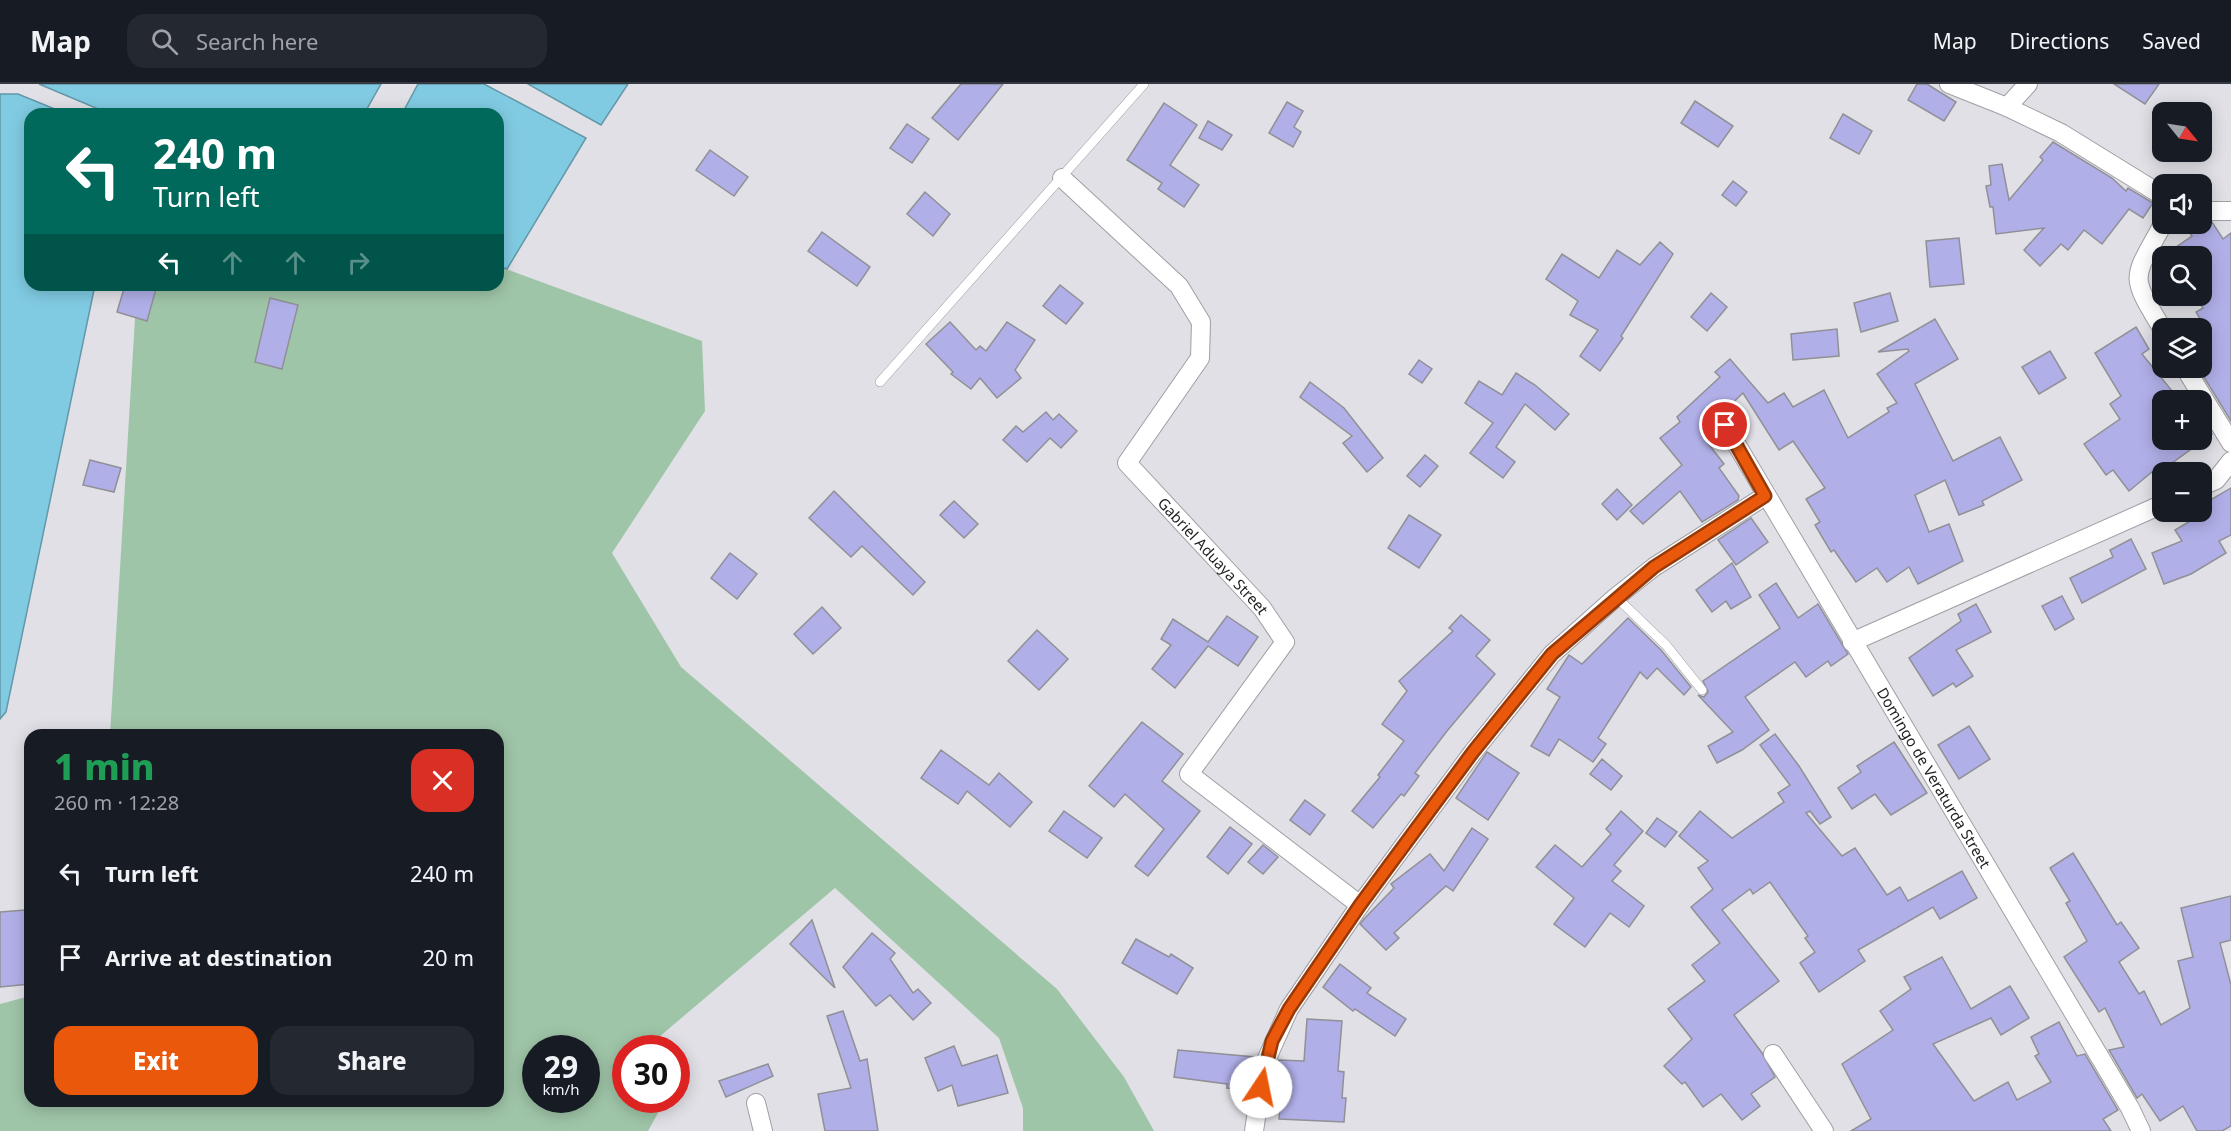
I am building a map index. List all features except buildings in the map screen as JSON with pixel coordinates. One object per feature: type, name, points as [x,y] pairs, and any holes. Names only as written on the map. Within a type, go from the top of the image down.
[{"type":"street","points":[[1949,84],[2007,107],[2061,133],[2152,189]]},
{"type":"street","points":[[2007,107],[2028,84]]},
{"type":"street","name":"Gabriel Aduaya Street","points":[[1062,178],[1179,286],[1201,322],[1200,358],[1127,463],[1262,608],[1285,642],[1189,774],[1360,905]]},
{"type":"street","points":[[2212,212],[2231,211]]},
{"type":"street","points":[[2156,318],[2138,288],[2137,277],[2158,234]]},
{"type":"street","points":[[2191,378],[2231,443]]},
{"type":"street","name":"Domingo de Veraturda Street","points":[[1725,425],[1765,496],[2088,1036],[2141,1131]]},
{"type":"street","points":[[2212,482],[2231,461]]},
{"type":"street","points":[[1254,1131],[1264,1065],[1272,1041],[1289,1009],[1360,905],[1473,752],[1552,654],[1616,597],[1654,567],[1765,496]]},
{"type":"street","points":[[1852,642],[2152,509]]},
{"type":"street","points":[[1773,1054],[1824,1131]]},
{"type":"street","points":[[756,1103],[763,1131]]},
{"type":"lane","points":[[880,382],[1144,84]]},
{"type":"lane","points":[[1616,597],[1666,645],[1702,690]]},
{"type":"green space","points":[[504,268],[702,341],[705,411],[612,553],[681,667],[1057,989],[1124,1077],[1154,1131],[1023,1131],[1023,1108],[999,1038],[835,888],[661,1035],[612,1035],[612,1113],[658,1113],[648,1131],[0,1131],[0,1004],[24,998],[24,1107],[504,1107],[504,729],[110,729],[137,291],[504,291]]},
{"type":"water","points":[[39,84],[381,84],[367,108],[96,108]]},
{"type":"water","points":[[418,84],[484,84],[586,138],[507,269],[504,268],[504,108],[405,108]]},
{"type":"water","points":[[528,84],[628,84],[601,125]]},
{"type":"water","points":[[0,94],[18,94],[52,108],[24,108],[24,291],[94,291],[6,712],[0,719]]},
{"type":"route","points":[[1261,1087],[1264,1065],[1272,1041],[1289,1009],[1360,905],[1473,752],[1552,654],[1616,597],[1654,567],[1765,496],[1725,425]]}]
